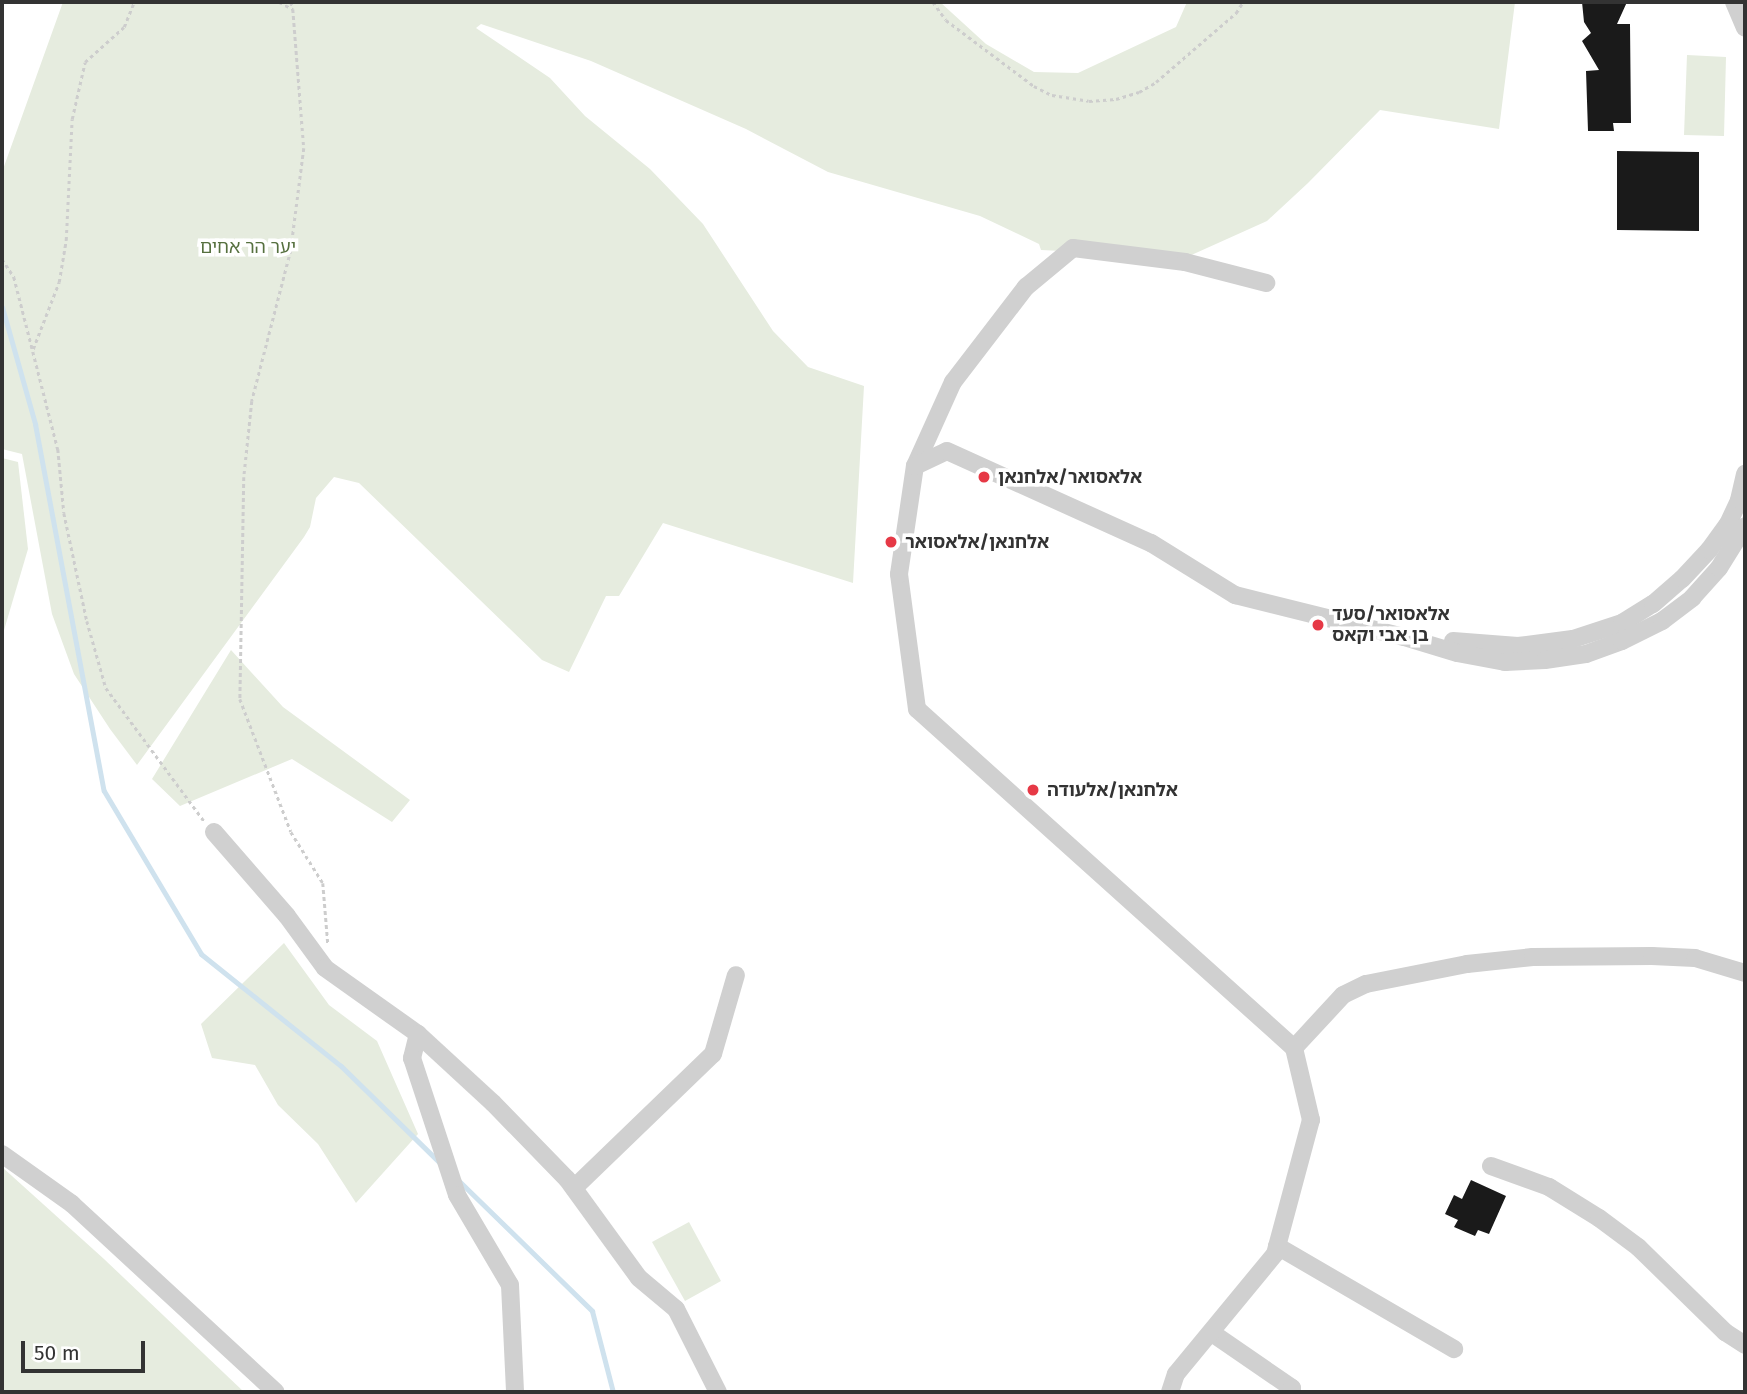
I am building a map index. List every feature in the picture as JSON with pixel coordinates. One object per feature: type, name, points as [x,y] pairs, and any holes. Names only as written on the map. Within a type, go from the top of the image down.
[{"type":"street","points":[[1734,2],[1745,28]]},
{"type":"street","points":[[1170,1392],[1176,1374],[1275,1254],[1311,1120],[1294,1048],[916,709],[899,574],[915,466],[953,382],[1026,287],[1073,248],[1185,262],[1266,283]]},
{"type":"street","points":[[915,466],[947,451],[1151,542],[1235,596],[1404,637],[1457,653],[1505,662],[1586,654],[1642,631],[1692,598],[1718,568],[1745,526]]},
{"type":"street","points":[[1404,637],[1518,646],[1573,639],[1622,623],[1653,604],[1709,551],[1740,500],[1745,474]]},
{"type":"street","points":[[214,832],[286,916],[325,968],[418,1034],[493,1103],[574,1188],[639,1278],[676,1309],[718,1392]]},
{"type":"street","points":[[1294,1048],[1343,995],[1366,984],[1467,964],[1534,957],[1652,956],[1695,958],[1745,973]]},
{"type":"street","points":[[574,1188],[713,1054],[736,975]]},
{"type":"street","points":[[418,1034],[412,1058],[457,1195],[510,1285],[515,1392]]},
{"type":"street","points":[[2,1154],[72,1204],[276,1392]]},
{"type":"street","points":[[1491,1166],[1549,1187],[1599,1219],[1638,1247],[1725,1332],[1745,1345]]},
{"type":"street","points":[[1277,1246],[1454,1349]]},
{"type":"street","points":[[1212,1333],[1292,1388],[1292,1392]]},
{"type":"path","points":[[33,349],[59,282],[66,240],[72,119],[85,62],[124,27],[134,2]]},
{"type":"path","points":[[279,2],[293,9]]},
{"type":"path","points":[[291,2],[304,148],[292,250],[252,401],[244,477],[240,699],[291,831],[323,883],[330,934],[325,968]]},
{"type":"path","points":[[933,2],[946,20],[1034,86],[1052,94],[1090,101],[1116,99],[1139,92],[1156,82],[1236,13],[1243,2]]},
{"type":"path","points":[[2,259],[14,277],[58,449],[64,513],[84,607],[106,688],[149,744],[181,793],[214,832]]},
{"type":"green space","name":"יער הר אחים","points":[[63,2],[940,2],[986,44],[1034,72],[1078,73],[1176,27],[1187,2],[1515,2],[1499,129],[1380,110],[1267,221],[1187,257],[1041,250],[1039,244],[980,216],[828,172],[746,129],[591,61],[481,24],[476,28],[550,78],[585,116],[650,169],[703,224],[773,331],[808,367],[864,386],[853,583],[663,523],[619,596],[606,596],[569,672],[542,660],[359,483],[334,477],[316,498],[310,527],[304,537],[137,765],[74,674],[52,614],[22,454],[2,449],[2,172]]},
{"type":"green space","points":[[1687,55],[1726,57],[1724,136],[1684,135]]},
{"type":"green space","points":[[2,458],[18,462],[28,549],[2,637]]},
{"type":"green space","points":[[231,650],[283,707],[410,800],[392,822],[292,759],[180,806],[152,779]]},
{"type":"green space","points":[[284,943],[329,1005],[377,1041],[418,1134],[356,1203],[318,1144],[278,1105],[255,1065],[212,1058],[201,1024]]},
{"type":"green space","points":[[2,1167],[104,1259],[244,1392],[2,1392]]},
{"type":"green space","points":[[689,1222],[721,1281],[685,1301],[652,1242]]},
{"type":"building","points":[[1582,2],[1627,2],[1617,24],[1630,24],[1631,123],[1613,123],[1614,131],[1588,131],[1586,71],[1599,70],[1582,41],[1591,33],[1584,22]]},
{"type":"building","points":[[1617,151],[1699,152],[1699,231],[1617,230]]},
{"type":"building","points":[[1471,1180],[1506,1196],[1489,1234],[1478,1230],[1475,1236],[1454,1227],[1458,1220],[1445,1214],[1454,1195],[1462,1199]]},
{"type":"waterway","points":[[2,307],[35,424],[104,791],[201,954],[341,1066],[439,1162]]},
{"type":"waterway","points":[[459,1181],[592,1311],[613,1392]]},
{"type":"place","name":"אלאסואר/אלחנאן","points":[[984,477]]},
{"type":"place","name":"אלחנאן/אלאסואר","points":[[891,542]]},
{"type":"place","name":"אלאסואר/סעד בן אבי וקאס","points":[[1318,625]]},
{"type":"place","name":"אלחנאן/אלעודה","points":[[1033,790]]}]
